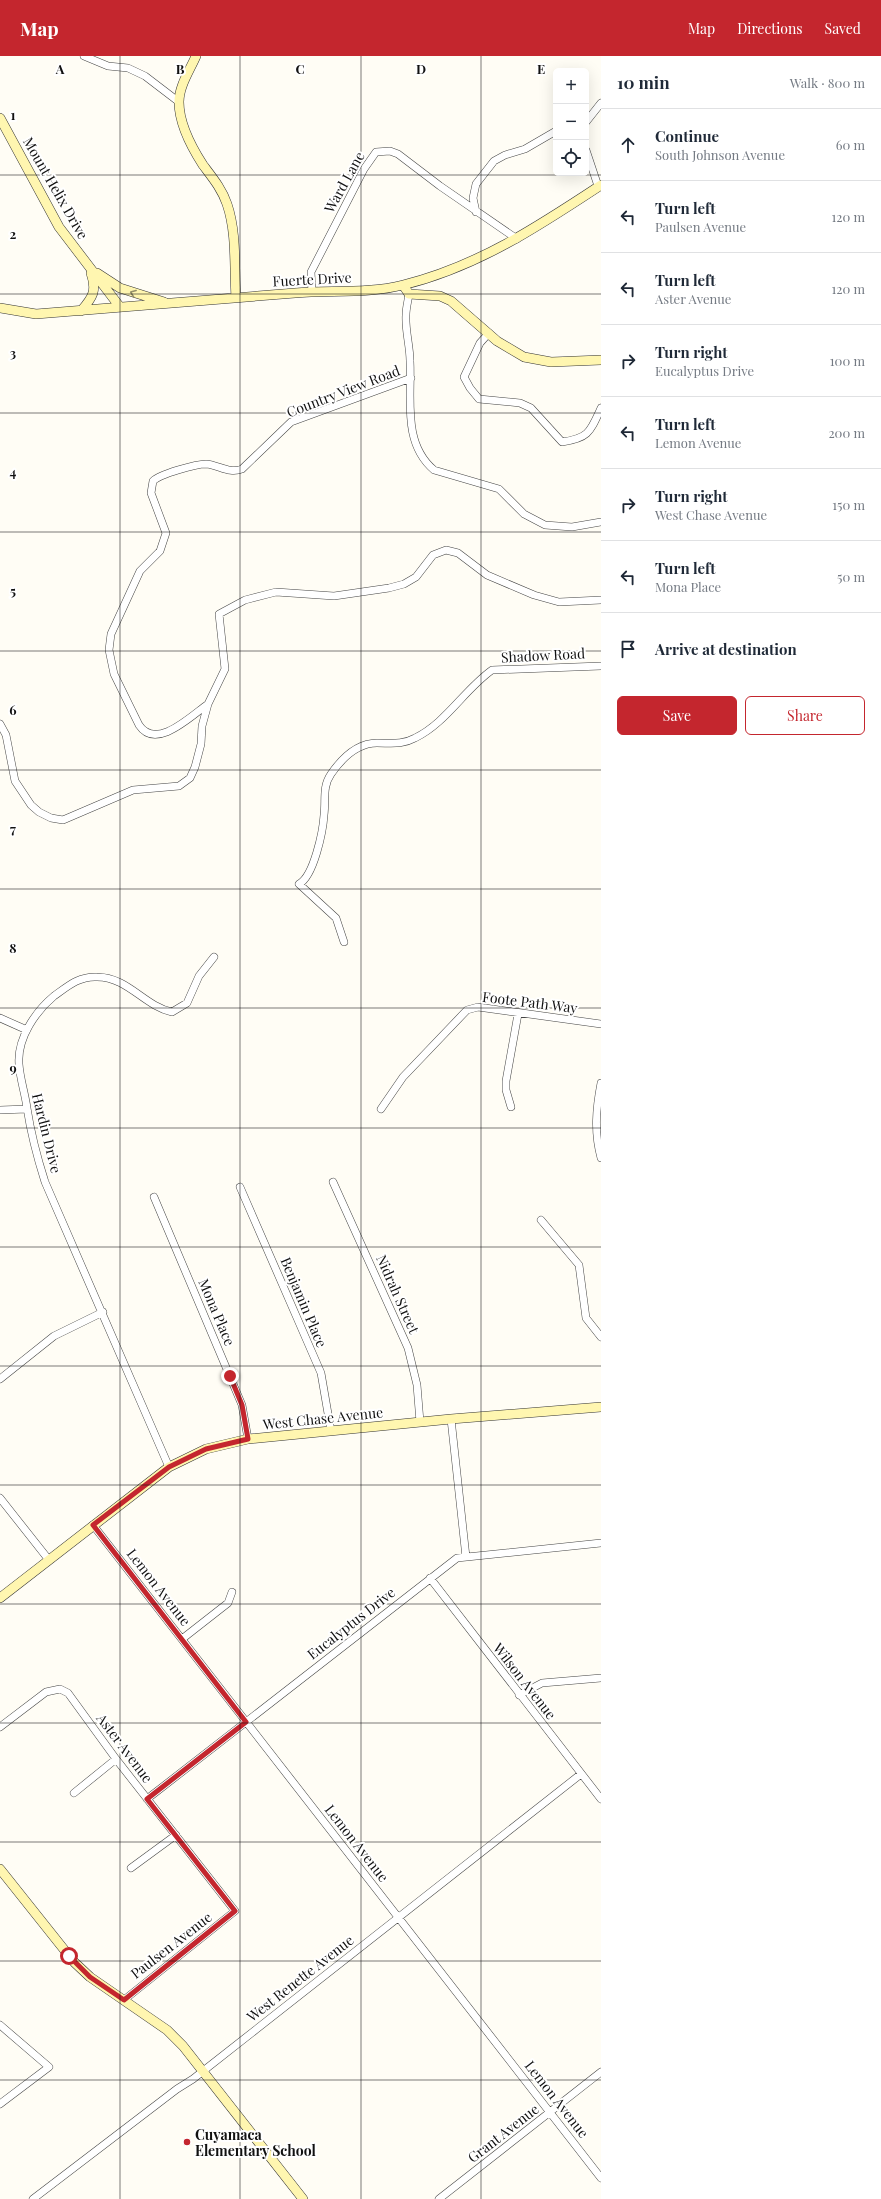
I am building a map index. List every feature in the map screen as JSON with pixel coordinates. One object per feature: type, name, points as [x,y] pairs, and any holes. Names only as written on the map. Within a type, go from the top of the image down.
[{"type":"main road","points":[[196,56],[182,87],[179,102],[185,127],[192,146],[223,192],[227,204],[233,227],[236,298]]},
{"type":"main road","name":"Mount Helix Drive","points":[[0,118],[59,227],[120,307]]},
{"type":"main road","name":"Fuerte Drive","points":[[0,308],[36,314],[312,292],[369,291],[403,285],[456,268],[517,239],[600,186]]},
{"type":"main road","points":[[89,268],[120,288],[170,303]]},
{"type":"main road","points":[[81,311],[92,298],[94,290],[94,282],[89,268]]},
{"type":"main road","points":[[403,285],[410,294],[440,296],[452,301],[506,348],[532,359],[555,362],[601,360]]},
{"type":"main road","name":"West Chase Avenue","points":[[0,1598],[169,1467],[206,1449],[248,1439],[451,1419],[601,1407]]},
{"type":"main road","points":[[0,1868],[74,1962],[90,1977],[167,2030],[203,2071],[303,2199]]},
{"type":"street","points":[[84,56],[108,66],[128,68],[145,76],[179,102]]},
{"type":"street","points":[[589,118],[601,103]]},
{"type":"street","points":[[476,212],[473,198],[476,184],[494,161],[505,155],[525,149],[553,133]]},
{"type":"street","name":"Ward Lane","points":[[312,292],[311,272],[364,169],[376,152],[390,151],[398,154],[476,212],[517,239]]},
{"type":"street","points":[[589,158],[600,186]]},
{"type":"street","points":[[410,294],[406,315],[411,378],[410,410],[416,444],[420,456],[434,470],[499,489],[524,514],[545,525],[572,527],[601,522]]},
{"type":"street","points":[[489,334],[480,343],[464,376],[470,388],[479,398],[520,403],[530,408],[562,442],[578,440],[585,436],[592,429],[601,408]]},
{"type":"street","name":"Country View Road","points":[[208,704],[164,734],[152,735],[142,728],[131,710],[114,674],[110,650],[111,634],[140,571],[160,551],[166,533],[151,493],[153,481],[196,464],[208,464],[236,471],[242,469],[290,422],[411,378]]},
{"type":"street","points":[[0,724],[6,734],[15,781],[28,801],[35,809],[45,816],[63,820],[134,790],[179,786],[190,778],[202,744],[202,726],[208,704],[225,669],[219,614],[232,606],[252,598],[276,592],[334,596],[389,588],[404,584],[416,577],[434,554],[446,550],[458,553],[487,575],[534,595],[559,602],[601,600]]},
{"type":"street","name":"Shadow Road","points":[[344,942],[336,918],[316,897],[299,884],[304,881],[310,872],[319,841],[324,815],[326,784],[331,774],[345,757],[356,748],[376,743],[401,744],[416,738],[434,726],[481,678],[492,670],[601,666]]},
{"type":"street","name":"Hardin Drive","points":[[169,1467],[103,1312],[45,1182],[36,1153],[19,1062],[23,1038],[27,1030],[45,1003],[71,982],[84,978],[97,977],[114,980],[127,985],[159,1009],[172,1012],[187,1003],[198,976],[214,957]]},
{"type":"street","name":"Foote Path Way","points":[[381,1109],[403,1077],[466,1010],[478,1007],[518,1014],[601,1024]]},
{"type":"street","points":[[511,1107],[506,1090],[506,1081],[518,1014]]},
{"type":"street","points":[[0,1018],[27,1030]]},
{"type":"street","points":[[601,1083],[596,1114],[597,1143],[601,1158]]},
{"type":"street","points":[[0,1110],[27,1109]]},
{"type":"street","name":"Nidrah Street","points":[[333,1182],[408,1348],[417,1385],[420,1422]]},
{"type":"street","name":"Benjamin Place","points":[[240,1187],[321,1373],[331,1432]]},
{"type":"street","name":"Mona Place","points":[[154,1197],[242,1405],[248,1439]]},
{"type":"street","points":[[541,1220],[578,1265],[586,1318],[601,1337]]},
{"type":"street","points":[[0,1379],[54,1336],[103,1312]]},
{"type":"street","points":[[451,1419],[466,1557]]},
{"type":"street","points":[[0,1498],[49,1560]]},
{"type":"street","name":"Lemon Avenue","points":[[93,1525],[601,2178]]},
{"type":"street","name":"Eucalyptus Drive","points":[[147,1799],[457,1558],[601,1543]]},
{"type":"street","name":"Wilson Avenue","points":[[430,1578],[519,1695],[601,1799]]},
{"type":"street","points":[[182,1639],[228,1603],[232,1592]]},
{"type":"street","points":[[519,1695],[542,1683],[601,1678]]},
{"type":"street","name":"Aster Avenue","points":[[0,1727],[46,1692],[60,1689],[68,1693],[116,1759],[235,1911]]},
{"type":"street","points":[[74,1793],[116,1759]]},
{"type":"street","name":"West Renette Avenue","points":[[33,2199],[177,2089],[203,2071],[581,1774]]},
{"type":"street","points":[[132,1868],[176,1835]]},
{"type":"street","name":"Paulsen Avenue","points":[[124,2000],[235,1911]]},
{"type":"street","points":[[0,2025],[49,2067],[0,2104]]},
{"type":"street","name":"Grant Avenue","points":[[439,2199],[601,2072]]},
{"type":"place","name":"Cuyamaca Elementary School","points":[[187,2142]]},
{"type":"route","points":[[69,1956],[90,1977],[124,2000],[235,1911],[147,1799],[246,1722],[93,1525],[169,1467],[206,1449],[248,1439],[242,1405],[230,1376]]}]
